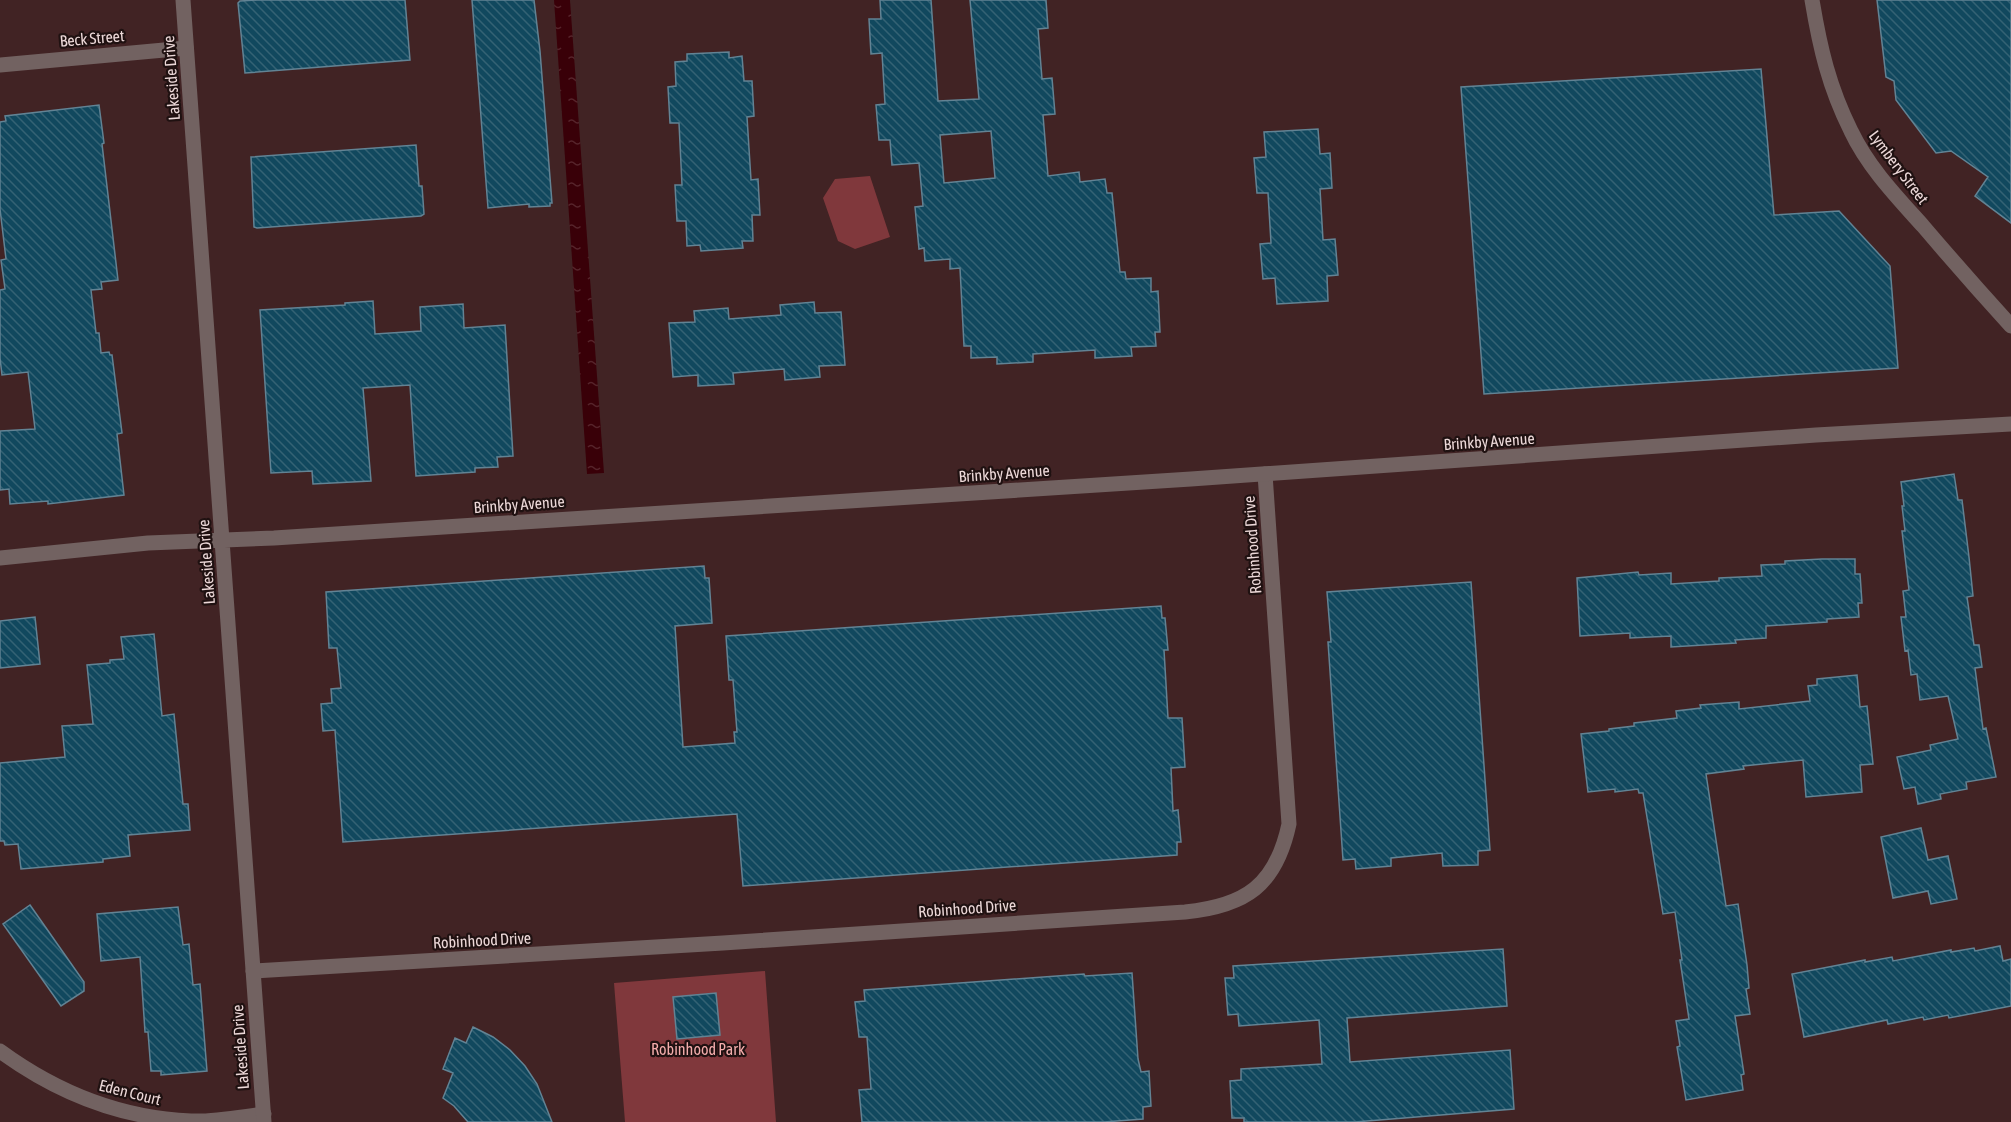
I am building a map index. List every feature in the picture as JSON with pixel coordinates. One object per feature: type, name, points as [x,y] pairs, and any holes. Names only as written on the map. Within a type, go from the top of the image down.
[{"type":"street","name":"Lakeside Drive","points":[[183,0],[264,1118]]},
{"type":"street","name":"Lymbery Street","points":[[1812,0],[1820,49],[1833,93],[1852,134],[1875,170],[1898,199],[2011,326]]},
{"type":"street","name":"Beck Street","points":[[0,65],[186,48]]},
{"type":"street","name":"Brinkby Avenue","points":[[0,558],[148,543],[274,538],[2011,424]]},
{"type":"street","name":"Robinhood Drive","points":[[253,971],[711,944],[1185,912],[1212,909],[1233,903],[1255,890],[1271,872],[1283,849],[1288,824],[1265,474]]},
{"type":"street","name":"Eden Court","points":[[0,1051],[24,1070],[68,1093],[150,1118],[193,1121],[264,1118]]},
{"type":"green space","points":[[870,176],[890,237],[855,249],[838,241],[823,198],[835,179]]},
{"type":"green space","name":"Robinhood Park","points":[[765,971],[776,1122],[625,1122],[614,983]]},
{"type":"water","points":[[554,0],[570,0],[604,473],[587,474]]},
{"type":"building","points":[[257,0],[405,0],[410,60],[245,73],[238,3]]},
{"type":"building","points":[[472,0],[534,0],[552,203],[550,206],[529,207],[529,204],[488,208]]},
{"type":"building","points":[[880,0],[931,0],[938,101],[979,99],[970,0],[1046,0],[1048,28],[1038,29],[1042,79],[1052,78],[1055,114],[1043,115],[1048,176],[1079,172],[1080,182],[1105,179],[1107,193],[1112,193],[1120,272],[1125,272],[1126,279],[1151,278],[1151,292],[1158,291],[1160,332],[1155,332],[1156,346],[1131,347],[1132,356],[1095,358],[1095,350],[1033,354],[1033,362],[997,364],[997,357],[971,358],[971,346],[964,346],[960,268],[950,269],[950,259],[925,261],[924,248],[919,249],[915,207],[923,206],[919,163],[892,165],[890,140],[879,140],[876,105],[885,104],[882,53],[871,54],[869,19],[881,19]],"holes":[[[991,131],[995,178],[944,183],[940,135]]]},
{"type":"building","points":[[1877,0],[2011,0],[2011,223],[1975,196],[1988,177],[1951,151],[1936,153],[1896,100],[1894,81],[1886,77]]},
{"type":"building","points":[[729,52],[729,58],[742,56],[744,81],[752,81],[754,116],[747,117],[751,180],[758,179],[760,215],[752,215],[753,241],[742,241],[743,248],[701,251],[700,245],[687,246],[686,221],[677,221],[675,185],[682,185],[679,123],[670,123],[668,87],[676,86],[675,62],[687,61],[687,54]]},
{"type":"building","points":[[1761,69],[1774,215],[1839,211],[1890,266],[1898,368],[1484,394],[1461,87]]},
{"type":"building","points":[[99,105],[118,280],[101,282],[102,289],[91,290],[96,333],[99,333],[101,353],[109,352],[112,355],[122,433],[117,434],[124,495],[48,504],[48,501],[10,504],[9,489],[0,490],[0,431],[35,429],[28,372],[2,375],[0,358],[0,290],[5,289],[1,260],[6,259],[0,209],[0,122],[6,121],[5,116]]},
{"type":"building","points":[[1318,129],[1320,154],[1330,153],[1332,188],[1320,189],[1323,240],[1335,239],[1338,275],[1327,276],[1328,301],[1277,304],[1275,278],[1263,279],[1260,244],[1271,243],[1268,193],[1257,193],[1254,158],[1266,157],[1264,132]]},
{"type":"building","points":[[416,145],[424,214],[421,216],[254,227],[251,157]]},
{"type":"building","points":[[373,301],[375,334],[421,331],[420,307],[463,304],[464,328],[505,325],[513,456],[497,457],[498,467],[475,468],[475,472],[416,476],[410,385],[363,388],[371,481],[313,484],[312,471],[271,473],[260,310]]},
{"type":"building","points":[[814,302],[815,313],[841,312],[845,365],[819,366],[820,377],[785,380],[784,369],[733,373],[734,384],[698,386],[698,375],[673,377],[669,323],[695,322],[694,311],[728,308],[729,319],[781,315],[780,305]]},
{"type":"building","points":[[1954,474],[1958,500],[1962,500],[1969,557],[1973,596],[1967,597],[1974,645],[1979,645],[1982,667],[1975,668],[1983,729],[1986,728],[1996,777],[1966,782],[1967,789],[1940,794],[1941,799],[1918,804],[1915,787],[1904,789],[1897,757],[1931,750],[1930,745],[1958,739],[1948,696],[1920,700],[1917,674],[1911,675],[1908,650],[1905,651],[1901,617],[1906,617],[1903,591],[1909,590],[1902,531],[1905,531],[1901,482]]},
{"type":"building","points":[[1822,559],[1855,559],[1855,574],[1860,574],[1862,603],[1858,603],[1859,617],[1827,619],[1827,622],[1766,626],[1766,638],[1735,640],[1736,643],[1671,647],[1671,636],[1630,638],[1630,633],[1580,636],[1577,578],[1638,572],[1639,575],[1671,573],[1671,584],[1719,581],[1719,578],[1762,576],[1761,565]]},
{"type":"building","points":[[704,566],[705,578],[709,578],[712,623],[675,626],[683,747],[735,743],[734,732],[737,732],[733,680],[729,680],[726,636],[1161,606],[1162,618],[1165,618],[1168,650],[1164,650],[1168,718],[1182,718],[1185,767],[1171,768],[1173,811],[1178,810],[1181,842],[1177,842],[1177,855],[743,886],[737,814],[343,842],[335,730],[323,731],[321,704],[332,703],[331,689],[341,688],[337,648],[329,648],[326,592]]},
{"type":"building","points":[[1471,582],[1490,850],[1478,851],[1478,865],[1443,866],[1442,853],[1391,858],[1391,866],[1356,869],[1355,859],[1343,860],[1328,642],[1331,642],[1327,592]]},
{"type":"building","points":[[35,617],[40,664],[0,668],[0,621]]},
{"type":"building","points":[[154,634],[162,716],[174,714],[183,804],[188,804],[190,830],[128,835],[130,856],[103,859],[103,862],[21,869],[18,844],[5,845],[4,841],[0,841],[0,763],[65,757],[62,726],[93,724],[87,665],[124,659],[121,637]]},
{"type":"building","points":[[1857,675],[1860,707],[1867,706],[1873,764],[1860,765],[1862,792],[1806,797],[1803,760],[1743,766],[1744,769],[1706,774],[1726,906],[1738,904],[1747,965],[1749,988],[1746,989],[1750,1014],[1735,1016],[1744,1074],[1741,1075],[1743,1090],[1686,1100],[1677,1047],[1680,1046],[1676,1021],[1689,1019],[1680,960],[1682,960],[1675,912],[1663,914],[1643,793],[1639,793],[1638,789],[1588,792],[1581,734],[1634,726],[1634,723],[1677,718],[1676,711],[1701,708],[1700,705],[1739,702],[1739,709],[1810,701],[1808,686],[1817,685],[1817,679]]},
{"type":"building","points":[[1921,828],[1928,860],[1948,856],[1957,899],[1931,904],[1928,891],[1893,898],[1881,837]]},
{"type":"building","points":[[30,905],[84,982],[84,991],[61,1006],[3,924]]},
{"type":"building","points":[[178,907],[183,945],[189,944],[193,985],[200,984],[207,1071],[161,1075],[161,1071],[151,1071],[148,1032],[145,1032],[140,957],[101,961],[97,914]]},
{"type":"building","points":[[2000,946],[2003,961],[2011,959],[2011,1006],[1949,1018],[1948,1015],[1924,1020],[1923,1017],[1888,1024],[1887,1020],[1804,1037],[1792,974],[1865,960],[1865,962],[1892,957],[1893,961],[1951,950],[1951,952],[1974,948],[1975,951]]},
{"type":"building","points":[[1503,949],[1507,1006],[1347,1018],[1350,1062],[1510,1050],[1514,1109],[1355,1122],[1244,1122],[1244,1118],[1232,1118],[1230,1081],[1241,1080],[1241,1069],[1322,1064],[1319,1020],[1239,1026],[1238,1014],[1228,1015],[1225,978],[1234,978],[1233,966]]},
{"type":"building","points":[[1132,973],[1138,1059],[1141,1072],[1149,1071],[1151,1106],[1143,1107],[1143,1119],[1104,1122],[862,1122],[859,1090],[871,1089],[867,1037],[859,1037],[855,1002],[865,1001],[864,990],[1084,974],[1085,976]]},
{"type":"building","points":[[716,993],[720,1035],[677,1039],[673,997]]},
{"type":"building","points":[[473,1027],[493,1037],[525,1066],[537,1084],[552,1122],[468,1122],[454,1106],[443,1098],[453,1073],[443,1069],[455,1038],[466,1043]]}]
